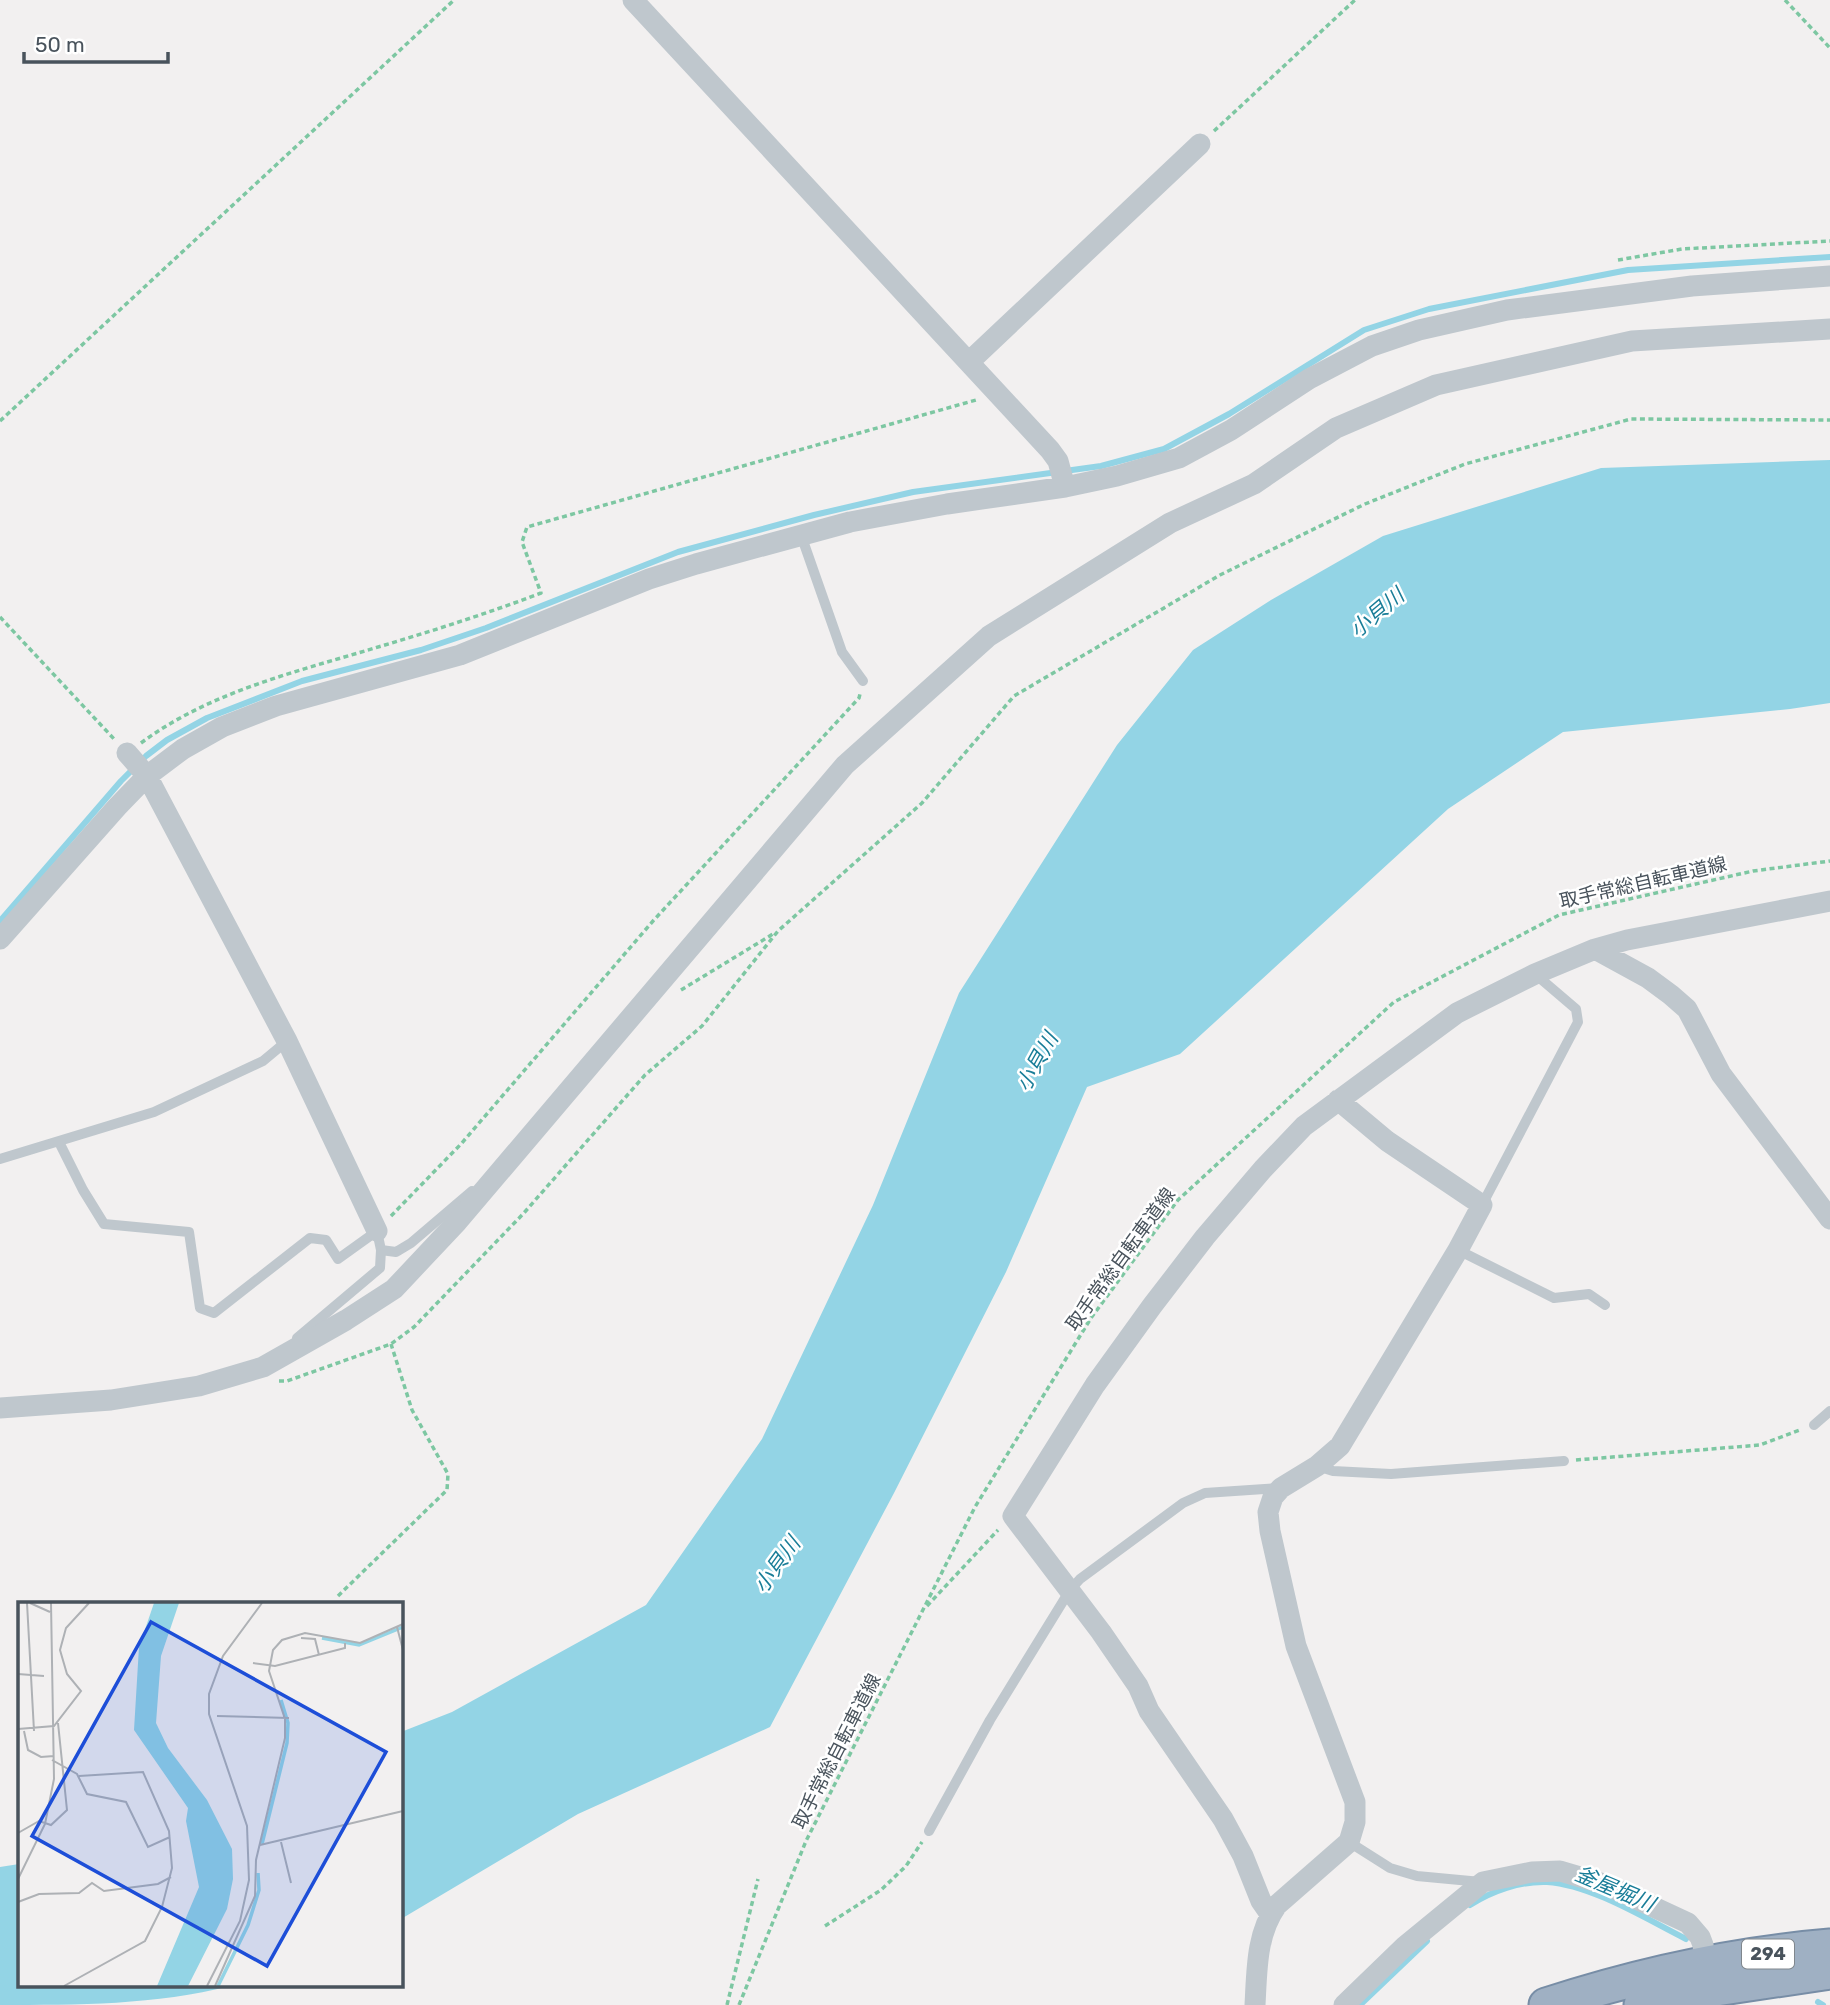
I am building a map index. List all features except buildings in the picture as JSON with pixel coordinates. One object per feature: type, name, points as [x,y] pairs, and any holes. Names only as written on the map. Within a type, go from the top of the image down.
[{"type":"highway","name":"294","points":[[1641,2005],[1830,1946]]},
{"type":"highway","name":"294","points":[[1546,2005],[1602,1987],[1703,1986],[1830,1972]]},
{"type":"street","points":[[633,0],[970,362],[1058,461],[1065,487]]},
{"type":"street","points":[[970,362],[1200,144]]},
{"type":"street","points":[[0,939],[117,807],[136,764],[183,749],[222,727],[276,706],[460,655],[649,579],[801,535],[850,522],[947,503],[1065,487],[1117,476],[1179,458],[1231,430],[1340,362],[1371,346],[1419,330],[1507,310],[1692,286],[1830,276]]},
{"type":"street","points":[[0,1408],[111,1400],[199,1386],[258,1369],[346,1321],[394,1289],[457,1222],[845,765],[989,636],[1170,523],[1254,484],[1336,428],[1436,386],[1632,341],[1830,329]]},
{"type":"street","points":[[136,764],[287,1041],[379,1240]]},
{"type":"street","points":[[1270,1914],[1261,1901],[1243,1856],[1223,1819],[1149,1711],[1138,1686],[1109,1643],[1013,1516],[1095,1385],[1182,1267],[1263,1168],[1304,1126],[1338,1100],[1457,1013],[1535,974],[1595,949],[1627,940],[1830,901]]},
{"type":"street","points":[[1595,949],[1648,978],[1687,1009],[1721,1074],[1830,1219]]},
{"type":"street","points":[[1255,2005],[1258,1957],[1270,1914],[1349,1842],[1355,1822],[1355,1802],[1296,1646],[1268,1512],[1273,1497],[1281,1488],[1317,1466],[1340,1446],[1458,1251],[1482,1205],[1387,1141],[1338,1100]]},
{"type":"street","points":[[1344,2005],[1405,1946],[1483,1882],[1532,1872],[1560,1871],[1604,1884],[1688,1923],[1700,1937],[1703,1986]]},
{"type":"lane","points":[[801,535],[842,652],[863,681]]},
{"type":"lane","points":[[1482,1205],[1578,1022],[1576,1009],[1535,974]]},
{"type":"lane","points":[[0,1159],[154,1112],[263,1062],[287,1041]]},
{"type":"lane","points":[[59,1142],[83,1191],[104,1224],[189,1232],[200,1308],[214,1313],[310,1238],[326,1240],[338,1259],[379,1240]]},
{"type":"lane","points":[[379,1240],[396,1252],[411,1243],[513,1156]]},
{"type":"lane","points":[[258,1369],[380,1268],[379,1240]]},
{"type":"lane","points":[[1458,1251],[1553,1298],[1589,1294],[1605,1305]]},
{"type":"lane","points":[[1814,1425],[1830,1411]]},
{"type":"lane","points":[[1317,1466],[1333,1471],[1391,1474],[1564,1461]]},
{"type":"lane","points":[[929,1831],[990,1720],[1070,1590],[1080,1579],[1184,1503],[1205,1493],[1281,1488]]},
{"type":"lane","points":[[1349,1842],[1390,1868],[1417,1876],[1483,1882]]},
{"type":"path","points":[[0,421],[454,0]]},
{"type":"path","points":[[1200,144],[1355,0]]},
{"type":"path","points":[[1785,0],[1830,48]]},
{"type":"path","points":[[1618,260],[1682,249],[1830,241]]},
{"type":"path","points":[[0,617],[136,764],[156,732],[200,708],[268,679],[479,616],[541,593],[522,542],[527,527],[998,394]]},
{"type":"path","points":[[258,1369],[263,1382],[287,1381],[391,1344],[414,1327],[523,1214],[645,1076],[702,1026],[778,931],[922,803],[1014,696],[1220,575],[1365,504],[1465,464],[1631,419],[1830,421]]},
{"type":"path","points":[[379,1240],[653,921],[859,698],[863,681]]},
{"type":"path","name":"取手常総自転車道線","points":[[738,2005],[806,1840],[975,1507],[1091,1318],[1178,1200],[1394,1002],[1559,915],[1753,872],[1830,861]]},
{"type":"path","points":[[679,991],[778,931]]},
{"type":"path","points":[[338,1596],[447,1490],[448,1474],[412,1410],[391,1344]]},
{"type":"path","points":[[1564,1461],[1760,1445],[1814,1425]]},
{"type":"path","points":[[922,1611],[1013,1516]]},
{"type":"path","points":[[825,1926],[881,1890],[906,1866],[929,1831]]},
{"type":"path","points":[[727,2005],[758,1879]]},
{"type":"water","name":"小貝川","points":[[1830,460],[1830,703],[1563,732],[1448,809],[1180,1054],[1087,1087],[1006,1272],[894,1493],[770,1727],[578,1814],[402,1918],[402,1732],[452,1712],[646,1605],[762,1439],[873,1205],[959,993],[1117,745],[1193,650],[1271,600],[1383,536],[1601,468]]},
{"type":"water","points":[[18,1864],[18,1988],[221,1988],[145,2000],[0,2005],[0,1867]]},
{"type":"waterway","points":[[0,921],[121,781],[146,756],[167,740],[207,718],[302,681],[421,650],[486,628],[678,552],[814,515],[913,492],[1101,466],[1164,449],[1229,414],[1364,330],[1429,309],[1628,270],[1830,257]]},
{"type":"waterway","name":"釜屋堀川","points":[[1470,1905],[1497,1891],[1517,1885],[1537,1882],[1564,1884],[1618,1904],[1686,1939]]},
{"type":"waterway","name":"釜屋堀川","points":[[1360,2005],[1427,1941]]},
{"type":"waterway","name":"釜屋堀川","points":[[1818,2002],[1823,2005]]}]
